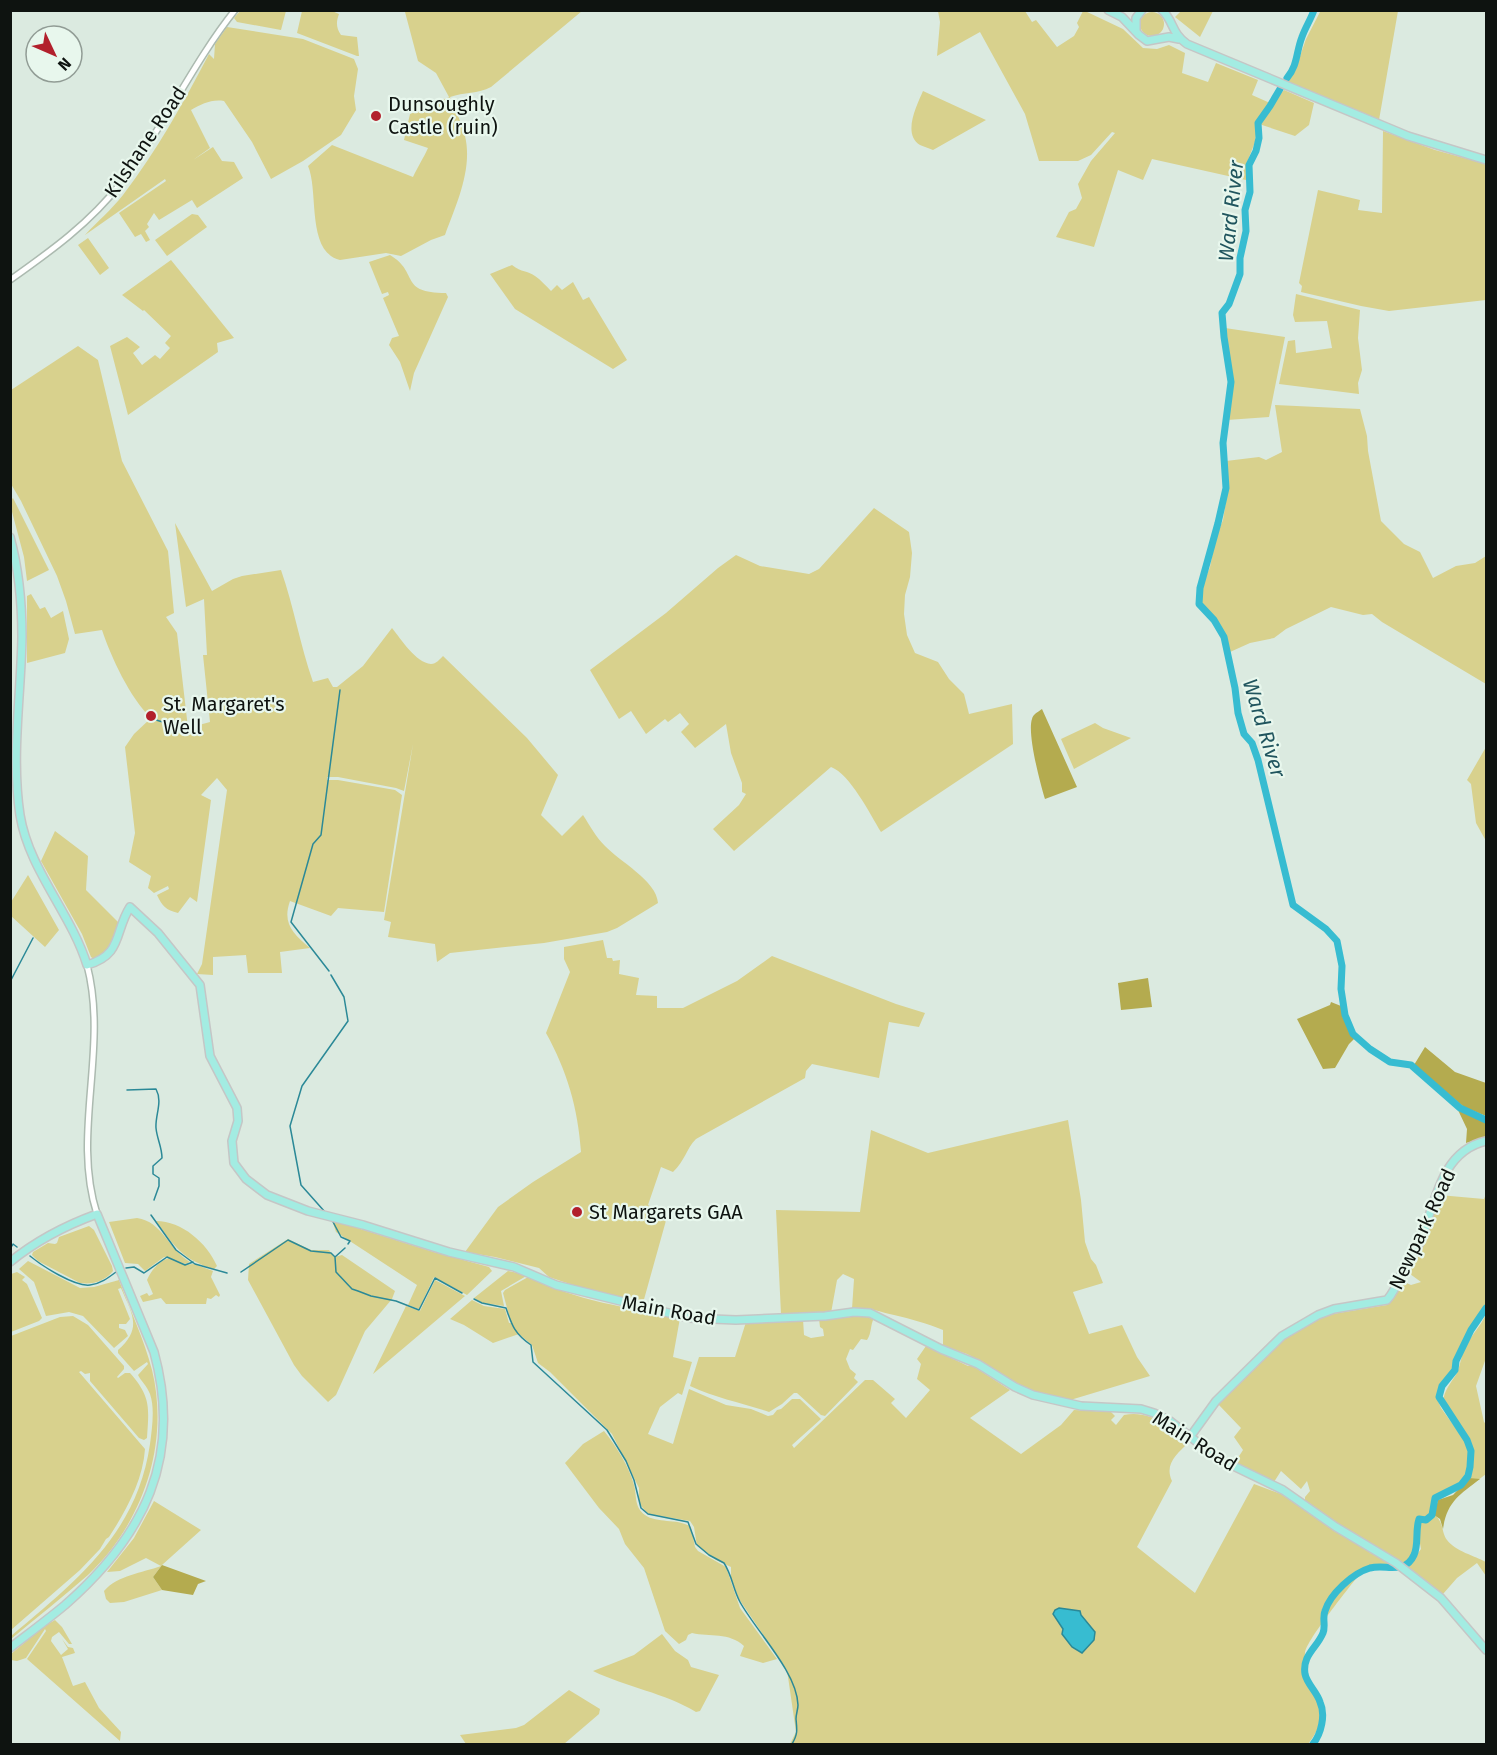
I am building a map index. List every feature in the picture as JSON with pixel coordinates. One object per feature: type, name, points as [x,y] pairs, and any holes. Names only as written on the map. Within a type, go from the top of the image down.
[{"type":"main road","points":[[1108,10],[1122,17],[1147,41],[1162,38],[1179,39]]},
{"type":"main road","points":[[1122,17],[1140,12]]},
{"type":"main road","points":[[1136,31],[1135,24],[1140,12]]},
{"type":"main road","points":[[1165,12],[1179,39],[1187,44],[1408,136],[1486,160]]},
{"type":"main road","points":[[1162,38],[1169,29],[1169,23]]},
{"type":"main road","points":[[10,537],[18,571],[21,608],[22,636],[16,763],[21,818],[32,851],[79,942],[87,965]]},
{"type":"main road","name":"Main Road","points":[[87,965],[104,958],[114,948],[130,907],[158,933],[200,985],[210,1056],[237,1108],[238,1121],[232,1146],[233,1157],[237,1168],[252,1185],[267,1195],[308,1211],[363,1225],[449,1252],[514,1267],[556,1285],[689,1318],[736,1320],[870,1312],[941,1349],[978,1364],[1015,1387],[1033,1395],[1081,1406],[1146,1410],[1170,1421],[1219,1459],[1283,1490],[1336,1527],[1396,1563],[1441,1598],[1486,1650]]},
{"type":"main road","name":"Newpark Road","points":[[1190,1437],[1216,1401],[1273,1343],[1289,1331],[1334,1309],[1388,1300],[1407,1262],[1419,1246],[1444,1175],[1463,1151],[1486,1141]]},
{"type":"main road","points":[[10,1262],[38,1240],[74,1222],[97,1214],[144,1326],[157,1364],[164,1408],[160,1459],[146,1503],[118,1551],[65,1605],[10,1648]]},
{"type":"street","name":"Kilshane Road","points":[[10,280],[73,234],[108,199],[135,164],[212,41],[235,10]]},
{"type":"street","points":[[87,965],[94,995],[96,1019],[88,1128],[89,1173],[97,1214]]},
{"type":"shaded area","points":[[1321,10],[1398,11],[1379,120],[1288,82]]},
{"type":"shaded area","points":[[240,11],[286,11],[281,30],[237,22],[234,18]]},
{"type":"shaded area","points":[[302,11],[332,11],[339,14],[337,25],[339,32],[341,35],[357,37],[359,56],[297,33]]},
{"type":"shaded area","points":[[406,11],[582,11],[491,87],[450,97],[465,136],[467,161],[462,187],[445,235],[401,256],[386,253],[340,260],[329,255],[322,245],[315,219],[308,166],[332,145],[413,177],[428,148],[404,140],[410,114],[449,97],[436,73],[418,61]]},
{"type":"shaded area","points":[[938,11],[1025,11],[1032,22],[1036,20],[1057,47],[1074,36],[1079,27],[1077,23],[1085,11],[1123,29],[1143,48],[1157,49],[1169,45],[1185,53],[1182,73],[1208,82],[1216,63],[1258,80],[1252,95],[1270,103],[1258,119],[1255,142],[1246,165],[1246,180],[1152,159],[1143,180],[1118,170],[1094,247],[1056,237],[1069,212],[1076,209],[1082,198],[1078,184],[1091,161],[1115,133],[1112,132],[1091,155],[1078,161],[1039,161],[1025,114],[980,32],[937,56],[940,22]]},
{"type":"shaded area","points":[[1181,11],[1213,11],[1200,37],[1175,17]]},
{"type":"shaded area","points":[[1152,12],[1160,16],[1164,24],[1160,32],[1152,36],[1144,32],[1140,24],[1144,16]]},
{"type":"shaded area","points":[[227,27],[303,39],[354,59],[358,69],[354,96],[356,110],[341,135],[271,179],[252,142],[224,101],[203,104],[191,110],[210,148],[193,160],[213,147],[222,161],[234,162],[243,178],[197,208],[192,200],[159,220],[154,213],[145,231],[150,240],[146,242],[141,234],[135,237],[119,213],[166,181],[165,179],[85,235],[119,200],[147,162],[209,54],[214,59],[215,44]]},
{"type":"shaded area","points":[[1284,90],[1314,103],[1309,125],[1295,136],[1259,124],[1262,115]]},
{"type":"shaded area","points":[[923,91],[986,120],[933,150],[920,145],[912,134],[911,127]]},
{"type":"shaded area","points":[[1383,131],[1435,150],[1486,164],[1486,300],[1389,311],[1301,292],[1302,286],[1299,283],[1318,190],[1360,200],[1358,210],[1382,213]]},
{"type":"shaded area","points":[[192,214],[198,215],[207,227],[167,256],[155,240]]},
{"type":"shaded area","points":[[88,238],[109,268],[100,275],[78,245]]},
{"type":"shaded area","points":[[390,255],[405,269],[415,286],[421,290],[446,293],[448,297],[414,373],[410,391],[400,362],[389,345],[392,338],[399,336],[383,298],[389,295],[388,292],[382,294],[369,262]]},
{"type":"shaded area","points":[[171,260],[234,338],[217,343],[218,352],[128,415],[110,346],[127,337],[140,347],[133,353],[142,365],[155,355],[160,359],[170,348],[165,343],[171,336],[144,310],[122,295]]},
{"type":"shaded area","points":[[512,265],[535,276],[551,291],[557,285],[562,290],[573,282],[583,300],[589,297],[627,360],[613,369],[515,309],[490,274]]},
{"type":"shaded area","points":[[1296,294],[1360,310],[1358,338],[1362,370],[1358,383],[1359,394],[1279,384],[1288,341],[1295,340],[1296,353],[1332,348],[1327,321],[1295,322],[1293,315]]},
{"type":"shaded area","points":[[1225,328],[1285,337],[1269,417],[1227,420],[1232,395]]},
{"type":"shaded area","points":[[78,346],[98,360],[122,461],[168,551],[174,613],[166,617],[177,633],[188,728],[210,722],[203,655],[207,655],[204,599],[186,607],[175,523],[212,591],[242,576],[281,570],[313,682],[328,678],[333,687],[337,687],[363,666],[392,628],[409,650],[425,663],[435,663],[443,656],[527,738],[558,775],[541,815],[562,836],[583,815],[605,846],[651,887],[658,903],[607,932],[544,943],[450,953],[437,962],[435,944],[388,937],[391,922],[384,920],[413,744],[404,791],[338,777],[327,777],[327,780],[395,790],[402,795],[384,912],[338,908],[331,916],[290,901],[288,922],[294,933],[310,948],[280,952],[282,973],[248,973],[246,955],[213,957],[213,975],[197,974],[202,964],[227,790],[217,778],[201,795],[211,800],[197,902],[190,897],[178,913],[167,909],[157,895],[169,889],[168,886],[154,893],[148,888],[151,876],[129,862],[135,833],[125,747],[134,734],[151,718],[143,710],[122,677],[102,630],[75,634],[57,576],[11,484],[11,390]]},
{"type":"shaded area","points":[[1275,405],[1360,409],[1367,436],[1381,521],[1404,544],[1420,552],[1433,578],[1456,566],[1475,563],[1486,556],[1486,684],[1372,614],[1363,615],[1331,607],[1286,629],[1274,638],[1250,643],[1230,652],[1220,626],[1200,602],[1201,589],[1210,567],[1216,537],[1223,520],[1228,488],[1226,461],[1259,457],[1266,460],[1282,452]]},
{"type":"shaded area","points":[[13,498],[49,570],[27,581],[24,557],[11,508]]},
{"type":"shaded area","points":[[874,508],[909,532],[912,553],[904,614],[907,635],[915,653],[938,662],[949,679],[964,694],[969,714],[1012,704],[1013,744],[881,832],[852,786],[831,767],[734,851],[713,829],[739,805],[746,794],[742,792],[742,783],[731,753],[726,724],[695,748],[681,732],[689,724],[680,713],[668,722],[665,719],[646,734],[631,711],[619,719],[590,670],[666,613],[736,555],[760,566],[809,574],[819,569]]},
{"type":"shaded area","points":[[31,594],[40,609],[45,607],[51,618],[63,611],[69,639],[65,653],[27,663],[27,596]]},
{"type":"shaded area","points":[[1042,709],[1077,787],[1045,799],[1031,735],[1033,717]]},
{"type":"shaded area","points":[[1095,723],[1131,738],[1074,769],[1061,739]]},
{"type":"shaded area","points":[[1486,747],[1486,841],[1476,823],[1471,784],[1467,780]]},
{"type":"shaded area","points":[[55,831],[88,856],[86,890],[119,923],[112,945],[94,959],[41,861]]},
{"type":"shaded area","points":[[28,875],[59,930],[45,947],[11,916],[11,902]]},
{"type":"shaded area","points":[[603,940],[607,958],[612,958],[613,961],[620,960],[619,974],[639,978],[636,995],[657,996],[657,1008],[683,1008],[737,981],[772,956],[925,1013],[919,1027],[889,1022],[879,1078],[812,1064],[806,1071],[805,1078],[696,1139],[673,1172],[661,1167],[648,1205],[667,1217],[643,1303],[585,1289],[549,1277],[539,1268],[465,1252],[498,1207],[581,1152],[570,1090],[560,1061],[546,1033],[570,972],[564,959],[564,947]]},
{"type":"shaded area","points":[[1148,978],[1152,1007],[1121,1010],[1118,983]]},
{"type":"shaded area","points":[[1331,1002],[1341,1006],[1343,1018],[1355,1038],[1335,1068],[1323,1069],[1297,1019],[1330,1005]]},
{"type":"shaded area","points":[[1425,1047],[1455,1072],[1486,1083],[1486,1116],[1464,1107],[1414,1065]]},
{"type":"shaded area","points":[[1458,1110],[1486,1121],[1486,1137],[1466,1143],[1467,1129]]},
{"type":"shaded area","points":[[1068,1120],[1081,1200],[1085,1242],[1103,1283],[1073,1292],[1089,1334],[1122,1325],[1137,1357],[1150,1376],[1067,1401],[1031,1392],[967,1354],[943,1346],[943,1330],[873,1310],[852,1309],[854,1279],[843,1274],[837,1280],[831,1313],[781,1314],[776,1210],[860,1212],[871,1130],[928,1153]]},
{"type":"shaded area","points":[[1486,1194],[1486,1306],[1481,1319],[1466,1337],[1458,1354],[1456,1370],[1439,1392],[1438,1401],[1467,1444],[1468,1473],[1460,1485],[1439,1495],[1433,1502],[1431,1514],[1420,1521],[1416,1528],[1414,1555],[1403,1565],[1348,1532],[1305,1501],[1310,1491],[1307,1481],[1301,1489],[1281,1471],[1274,1482],[1234,1464],[1243,1450],[1234,1437],[1241,1428],[1218,1404],[1285,1338],[1326,1315],[1387,1305],[1396,1295],[1402,1281],[1411,1285],[1421,1282],[1406,1271],[1420,1254],[1439,1195],[1484,1199]]},
{"type":"shaded area","points":[[137,1218],[153,1225],[190,1262],[185,1264],[173,1260],[184,1265],[194,1264],[213,1271],[211,1277],[219,1297],[216,1295],[211,1299],[207,1298],[206,1304],[166,1304],[161,1298],[143,1302],[140,1296],[147,1293],[149,1296],[153,1294],[147,1280],[151,1273],[159,1263],[170,1258],[164,1257],[145,1271],[138,1264],[125,1263],[109,1222]]},
{"type":"shaded area","points":[[332,1220],[489,1267],[492,1271],[467,1295],[434,1277],[419,1309],[408,1305],[417,1285],[336,1232]]},
{"type":"shaded area","points":[[156,1221],[184,1229],[207,1249],[217,1266],[214,1269],[203,1265],[180,1251]]},
{"type":"shaded area","points":[[89,1226],[94,1230],[112,1266],[113,1271],[102,1280],[94,1283],[80,1283],[38,1261],[32,1255],[48,1243],[57,1243],[59,1237]]},
{"type":"shaded area","points":[[288,1239],[311,1250],[329,1250],[334,1257],[342,1255],[395,1291],[392,1299],[365,1331],[336,1395],[328,1402],[294,1365],[248,1280],[249,1264]]},
{"type":"shaded area","points":[[28,1261],[80,1288],[94,1287],[119,1280],[152,1370],[157,1398],[157,1426],[154,1454],[147,1481],[124,1531],[88,1575],[11,1639],[11,1636],[80,1575],[117,1530],[132,1504],[143,1476],[153,1419],[150,1394],[138,1375],[148,1364],[147,1362],[134,1371],[118,1353],[131,1335],[133,1328],[131,1313],[121,1288],[118,1289],[130,1319],[126,1324],[119,1324],[119,1328],[125,1330],[128,1336],[114,1348],[83,1316],[69,1312],[46,1316],[34,1282],[19,1269]]},
{"type":"shaded area","points":[[508,1271],[528,1275],[501,1291],[504,1306],[483,1303],[474,1298]]},
{"type":"shaded area","points":[[17,1272],[25,1277],[22,1280],[27,1284],[42,1318],[11,1332],[11,1274]]},
{"type":"shaded area","points":[[530,1276],[583,1298],[680,1318],[673,1357],[692,1362],[682,1395],[678,1393],[660,1407],[648,1434],[673,1444],[689,1389],[726,1405],[751,1409],[768,1416],[773,1415],[792,1399],[800,1399],[821,1419],[792,1445],[794,1448],[865,1380],[873,1380],[895,1399],[891,1403],[906,1418],[930,1390],[917,1379],[921,1364],[917,1359],[926,1346],[968,1366],[973,1366],[1010,1390],[970,1418],[1021,1454],[1061,1425],[1074,1410],[1111,1412],[1115,1416],[1111,1420],[1116,1425],[1124,1415],[1151,1417],[1167,1425],[1189,1442],[1171,1464],[1172,1481],[1137,1547],[1195,1593],[1254,1484],[1281,1494],[1372,1554],[1374,1553],[1398,1568],[1396,1570],[1378,1567],[1361,1572],[1308,1646],[1305,1653],[1305,1667],[1320,1707],[1321,1718],[1308,1744],[790,1744],[796,1732],[787,1670],[739,1599],[731,1578],[731,1567],[716,1560],[697,1546],[694,1527],[690,1521],[648,1514],[639,1502],[639,1488],[612,1434],[550,1372],[538,1363],[532,1345],[519,1334],[493,1343],[450,1319],[472,1300],[484,1306],[505,1309],[509,1323],[511,1323],[503,1293]]},
{"type":"shaded area","points":[[435,1280],[465,1296],[373,1374],[406,1306],[420,1311]]},
{"type":"shaded area","points":[[1486,1314],[1486,1358],[1476,1386],[1486,1424],[1486,1474],[1469,1487],[1472,1473],[1471,1450],[1464,1432],[1443,1402],[1446,1390],[1457,1373],[1464,1349]]},
{"type":"shaded area","points":[[861,1315],[874,1318],[867,1340],[861,1339],[853,1350],[850,1349],[846,1359],[850,1369],[856,1374],[854,1378],[858,1382],[825,1416],[797,1393],[769,1412],[690,1386],[699,1357],[735,1357],[746,1322],[803,1319],[804,1335],[811,1338],[824,1336],[819,1319]]},
{"type":"shaded area","points":[[73,1316],[88,1325],[124,1366],[117,1377],[130,1373],[142,1389],[148,1410],[147,1438],[144,1440],[139,1438],[90,1381],[90,1373],[79,1372],[145,1449],[144,1461],[127,1506],[100,1549],[80,1570],[11,1630],[11,1336],[60,1317]]},
{"type":"shaded area","points":[[604,1431],[629,1471],[637,1505],[641,1512],[650,1518],[686,1524],[691,1527],[695,1547],[726,1567],[740,1608],[777,1659],[763,1663],[740,1656],[744,1646],[732,1639],[719,1636],[692,1633],[679,1644],[665,1631],[644,1568],[625,1544],[619,1529],[599,1508],[565,1463],[583,1444]]},
{"type":"shaded area","points":[[1469,1478],[1480,1479],[1455,1500],[1448,1512],[1443,1529],[1440,1519],[1434,1515],[1438,1500],[1453,1495]]},
{"type":"shaded area","points":[[154,1501],[201,1530],[162,1565],[153,1577],[162,1590],[124,1602],[110,1603],[104,1591],[116,1581],[161,1566],[146,1558],[120,1571],[107,1572],[134,1538]]},
{"type":"shaded area","points":[[1434,1515],[1451,1544],[1486,1562],[1486,1576],[1477,1563],[1457,1578],[1443,1594],[1406,1569],[1421,1549],[1419,1526]]},
{"type":"shaded area","points":[[162,1565],[206,1581],[198,1584],[193,1595],[162,1590],[153,1577]]},
{"type":"shaded area","points":[[55,1620],[72,1644],[69,1644],[59,1632],[52,1637],[51,1641],[61,1655],[68,1649],[62,1639],[68,1647],[73,1648],[75,1653],[62,1657],[73,1686],[85,1682],[99,1708],[121,1732],[120,1741],[27,1659],[46,1631],[45,1629],[26,1658],[11,1660],[11,1654]]},
{"type":"shaded area","points":[[662,1634],[675,1651],[688,1660],[691,1667],[719,1675],[700,1711],[696,1712],[684,1705],[593,1671],[634,1655]]},
{"type":"shaded area","points":[[569,1690],[600,1709],[599,1714],[564,1744],[466,1744],[460,1735],[524,1725]]},
{"type":"water","points":[[1059,1608],[1080,1611],[1095,1632],[1094,1640],[1082,1653],[1072,1647],[1062,1634],[1063,1629],[1053,1614]]},
{"type":"waterway","name":"Ward River","points":[[1287,78],[1293,68],[1302,37],[1314,10]]},
{"type":"waterway","name":"Ward River","points":[[1280,89],[1258,123],[1259,138],[1249,165],[1250,192],[1245,210],[1246,231],[1240,258],[1240,274],[1229,304],[1222,313],[1231,382],[1223,443],[1226,488],[1200,588],[1199,604],[1214,620],[1224,637],[1238,713],[1244,734],[1252,743],[1258,760],[1293,905],[1326,929],[1337,941],[1342,966],[1341,989],[1345,1015],[1353,1034],[1390,1062],[1411,1065],[1460,1108],[1486,1120]]},
{"type":"waterway","points":[[329,971],[291,922],[313,844],[321,835],[340,690]]},
{"type":"waterway","points":[[151,716],[153,719],[185,729]]},
{"type":"waterway","points":[[10,982],[33,938]]},
{"type":"waterway","points":[[325,1212],[301,1185],[290,1126],[302,1086],[348,1021],[344,997],[331,975]]},
{"type":"waterway","points":[[127,1090],[156,1089],[158,1094],[156,1128],[162,1158],[153,1166],[153,1174],[159,1178],[154,1200]]},
{"type":"waterway","points":[[151,1215],[176,1250],[195,1264],[227,1273]]},
{"type":"waterway","points":[[332,1220],[341,1237],[350,1241],[348,1244]]},
{"type":"waterway","points":[[241,1272],[288,1240],[311,1251],[331,1253],[335,1257],[336,1272],[352,1289],[371,1296],[396,1301],[419,1310],[435,1278],[462,1293]]},
{"type":"waterway","points":[[12,1246],[13,1244],[17,1247]]},
{"type":"waterway","points":[[335,1257],[345,1248]]},
{"type":"waterway","points":[[30,1256],[59,1275],[84,1285],[97,1283],[116,1272]]},
{"type":"waterway","points":[[126,1268],[134,1267],[144,1273],[167,1257],[185,1265],[193,1262]]},
{"type":"waterway","points":[[474,1299],[506,1308],[515,1329],[531,1345],[533,1362],[607,1430],[626,1461],[634,1480],[641,1508],[648,1514],[688,1522],[696,1544],[709,1555],[724,1563],[740,1602],[775,1652],[796,1692],[797,1732],[792,1744]]},
{"type":"waterway","name":"Ward River","points":[[1313,1744],[1320,1730],[1323,1713],[1319,1698],[1306,1678],[1305,1667],[1308,1657],[1323,1633],[1324,1614],[1328,1604],[1343,1585],[1356,1574],[1370,1568],[1395,1568],[1406,1565],[1414,1555],[1419,1519],[1426,1520],[1432,1515],[1435,1498],[1461,1485],[1468,1476],[1471,1451],[1467,1440],[1439,1397],[1442,1386],[1455,1370],[1456,1361],[1471,1330],[1486,1308]]},
{"type":"place","name":"Dunsoughly Castle (ruin)","points":[[376,116]]},
{"type":"place","name":"St. Margaret's Well","points":[[151,716]]},
{"type":"place","name":"St Margarets GAA","points":[[577,1212]]}]
